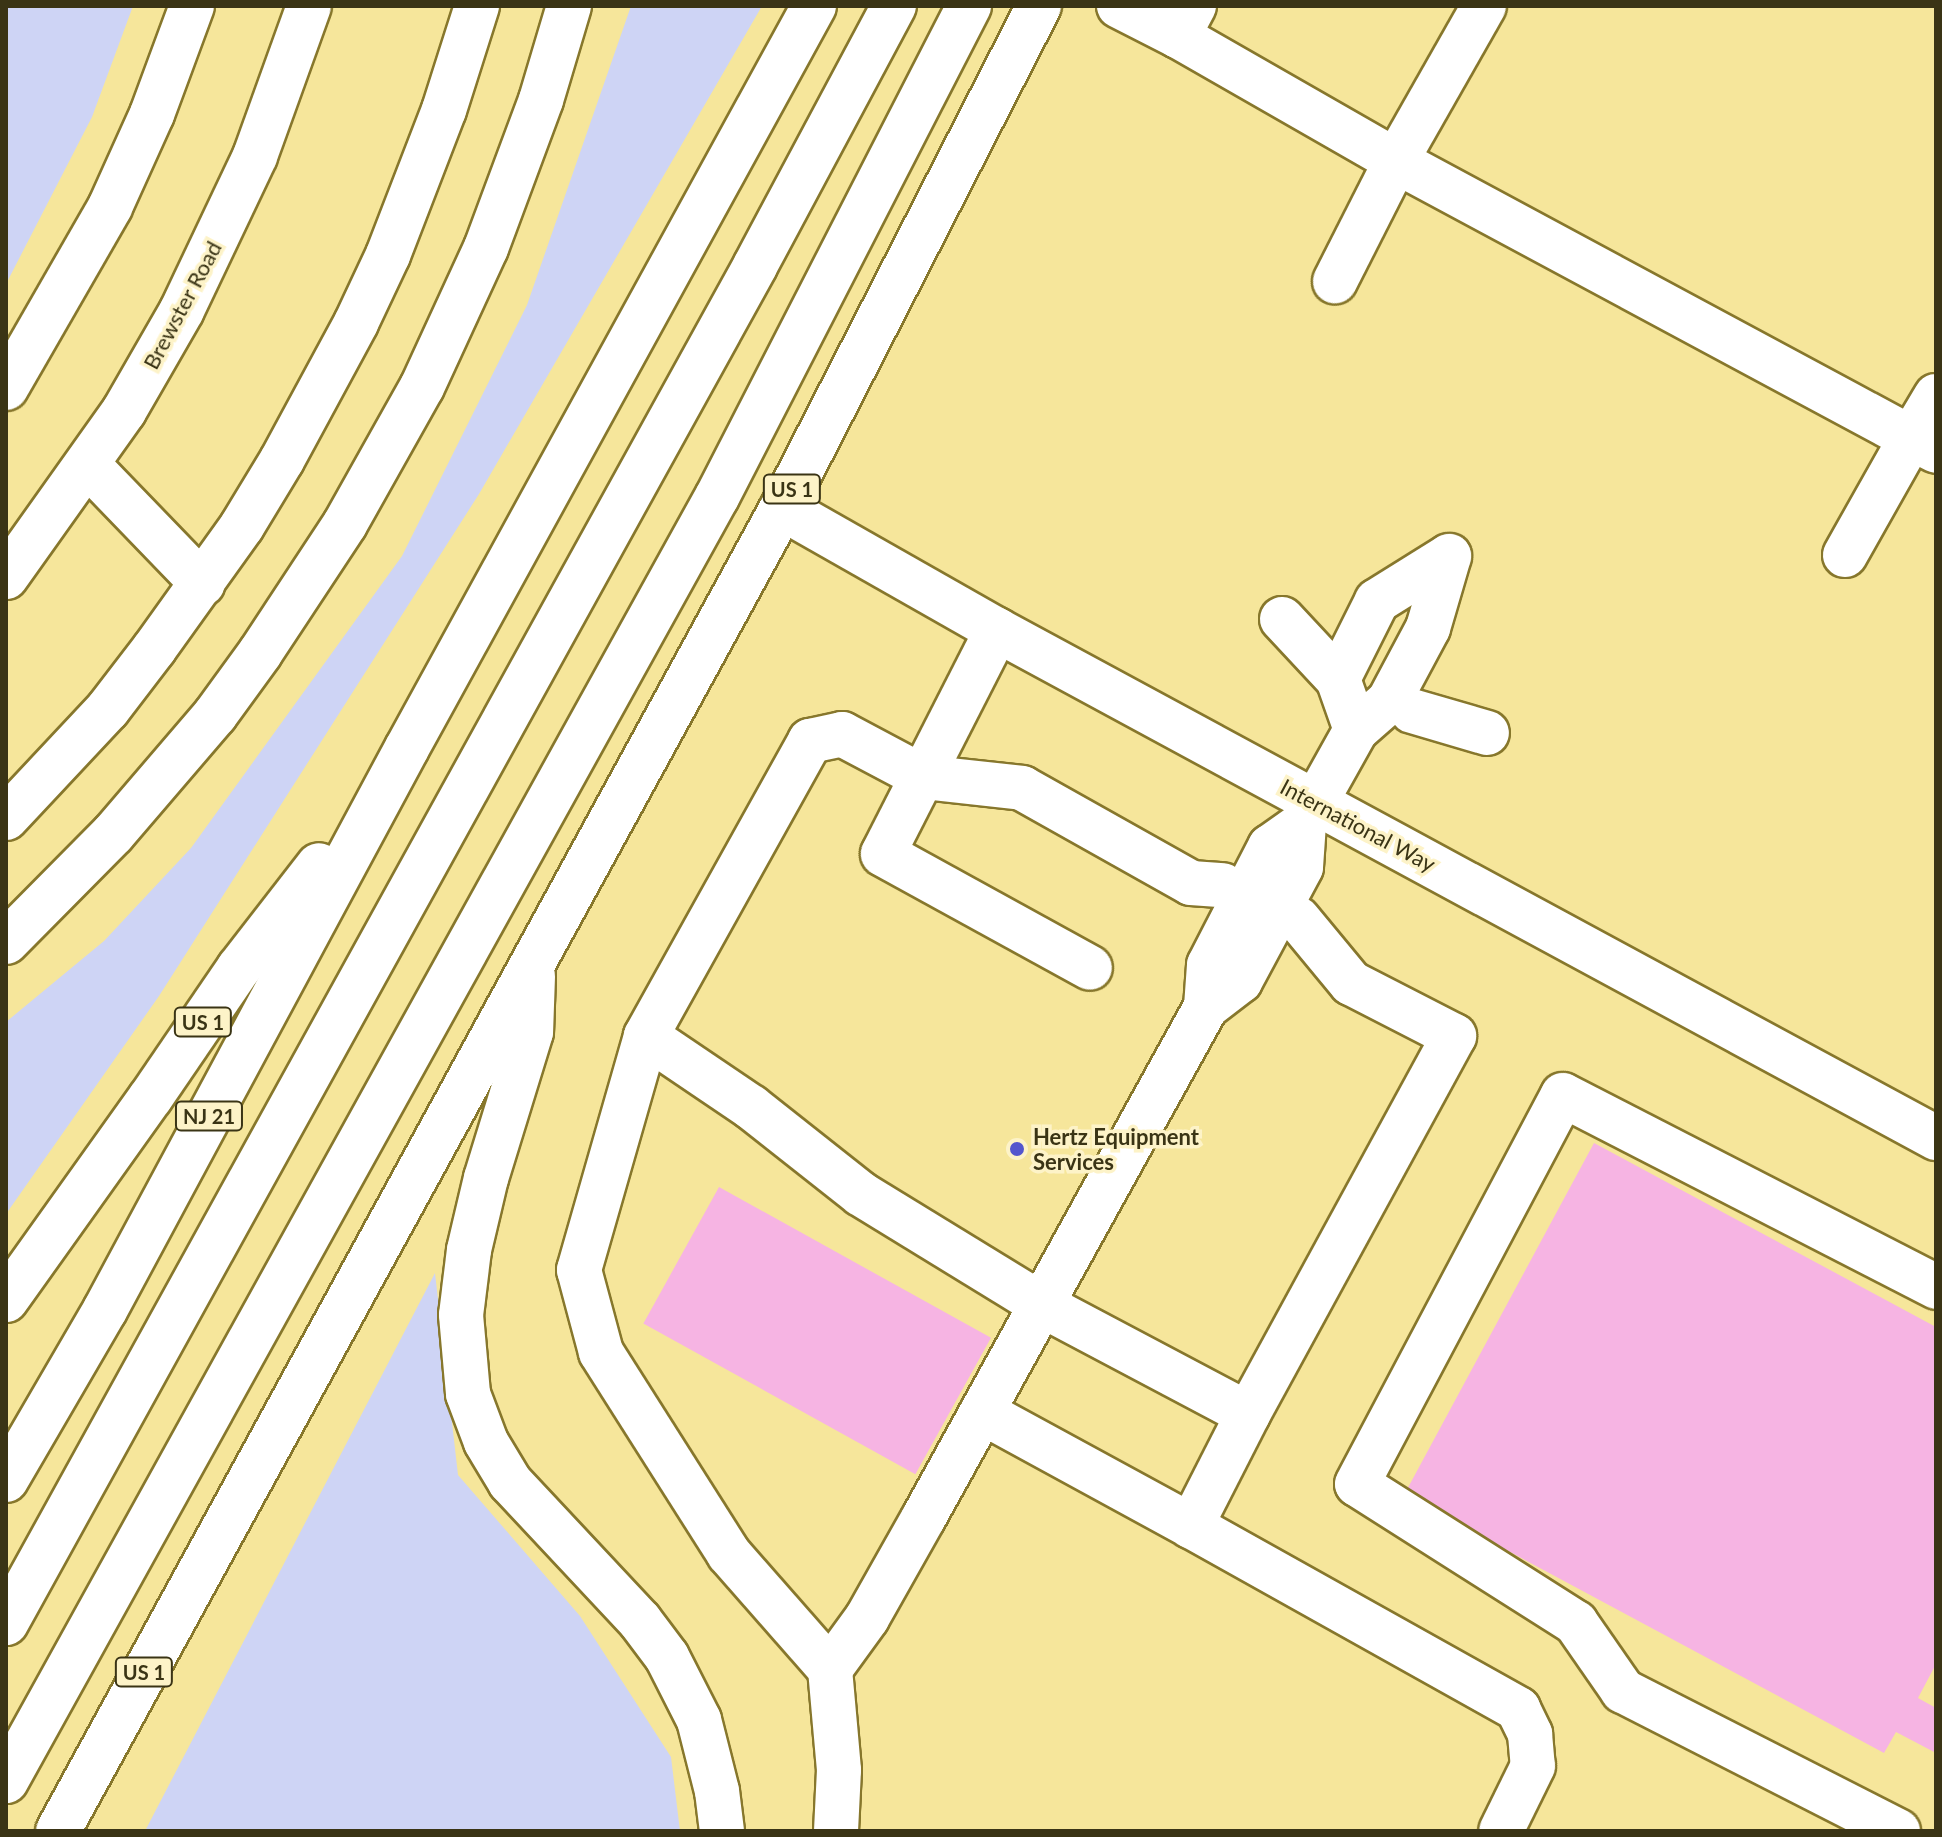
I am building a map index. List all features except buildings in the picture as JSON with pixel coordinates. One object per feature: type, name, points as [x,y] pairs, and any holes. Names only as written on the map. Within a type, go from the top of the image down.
[{"type":"main road","points":[[6,388],[110,207],[152,114],[192,6]]},
{"type":"main road","name":"Brewster Road","points":[[6,577],[88,465],[132,398],[210,256],[278,99],[309,6]]},
{"type":"main road","points":[[6,818],[108,709],[203,584],[282,460],[356,323],[417,183],[477,6]]},
{"type":"main road","points":[[6,942],[113,834],[215,715],[345,524],[422,387],[486,248],[528,138],[569,6]]},
{"type":"main road","name":"US 1","points":[[6,1300],[239,968],[407,748],[814,6]]},
{"type":"main road","points":[[6,1623],[748,279],[894,6]]},
{"type":"main road","points":[[6,1781],[717,497],[969,6]]},
{"type":"main road","name":"US 1","points":[[58,1831],[782,508],[1039,6]]},
{"type":"main road","points":[[1119,6],[1186,21],[1396,161],[1924,444]]},
{"type":"main road","points":[[1335,281],[1396,161],[1484,6]]},
{"type":"main road","points":[[1845,555],[1924,444],[1936,396]]},
{"type":"main road","points":[[88,465],[203,584]]},
{"type":"main road","name":"International Way","points":[[782,508],[1310,813],[1936,1138]]},
{"type":"main road","points":[[1338,679],[1377,601],[1449,556]]},
{"type":"main road","points":[[1412,711],[1451,636],[1449,556]]},
{"type":"main road","points":[[830,1669],[867,1618],[1206,1007],[1240,981],[1301,867],[1310,813],[1356,730],[1389,701],[1421,642],[1449,556]]},
{"type":"main road","points":[[1282,619],[1338,679],[1356,730]]},
{"type":"main road","points":[[997,630],[883,854],[1090,968]]},
{"type":"main road","points":[[1356,730],[1412,711],[1487,733]]},
{"type":"main road","points":[[836,1831],[839,1770],[830,1669],[729,1554],[601,1352],[579,1270],[646,1036],[810,741],[842,734],[923,777],[1022,788],[1191,883],[1223,885]]},
{"type":"main road","name":"NJ 21","points":[[6,1480],[105,1310],[407,748]]},
{"type":"main road","points":[[1206,1007],[1184,956],[1246,840],[1310,813]]},
{"type":"main road","points":[[1206,1007],[1258,992],[1298,919],[1320,875],[1310,813]]},
{"type":"main road","points":[[1191,1526],[1248,1414],[1454,1036],[1351,983],[1298,919]]},
{"type":"main road","points":[[533,966],[531,1032],[486,1178],[464,1285],[461,1343],[468,1394],[486,1442],[510,1482],[640,1621],[667,1657],[699,1720],[717,1791],[722,1831]]},
{"type":"main road","points":[[646,1036],[751,1107],[861,1194],[1042,1305],[1248,1414]]},
{"type":"main road","points":[[1898,1831],[1623,1691],[1576,1623],[1357,1484],[1563,1095],[1936,1287]]},
{"type":"main road","points":[[6,1579],[193,1284]]},
{"type":"main road","points":[[982,1412],[1518,1709],[1530,1734],[1533,1766],[1501,1831]]},
{"type":"shaded area","points":[[6,6],[133,6],[92,117],[6,284]]},
{"type":"shaded area","points":[[631,6],[762,6],[479,494],[159,996],[6,1214],[6,1022],[104,941],[191,848],[402,556],[527,305]]},
{"type":"shaded area","points":[[435,1273],[458,1475],[580,1616],[671,1757],[680,1831],[145,1831]]},
{"type":"place","name":"Hertz Equipment Services","points":[[1017,1149]]}]
